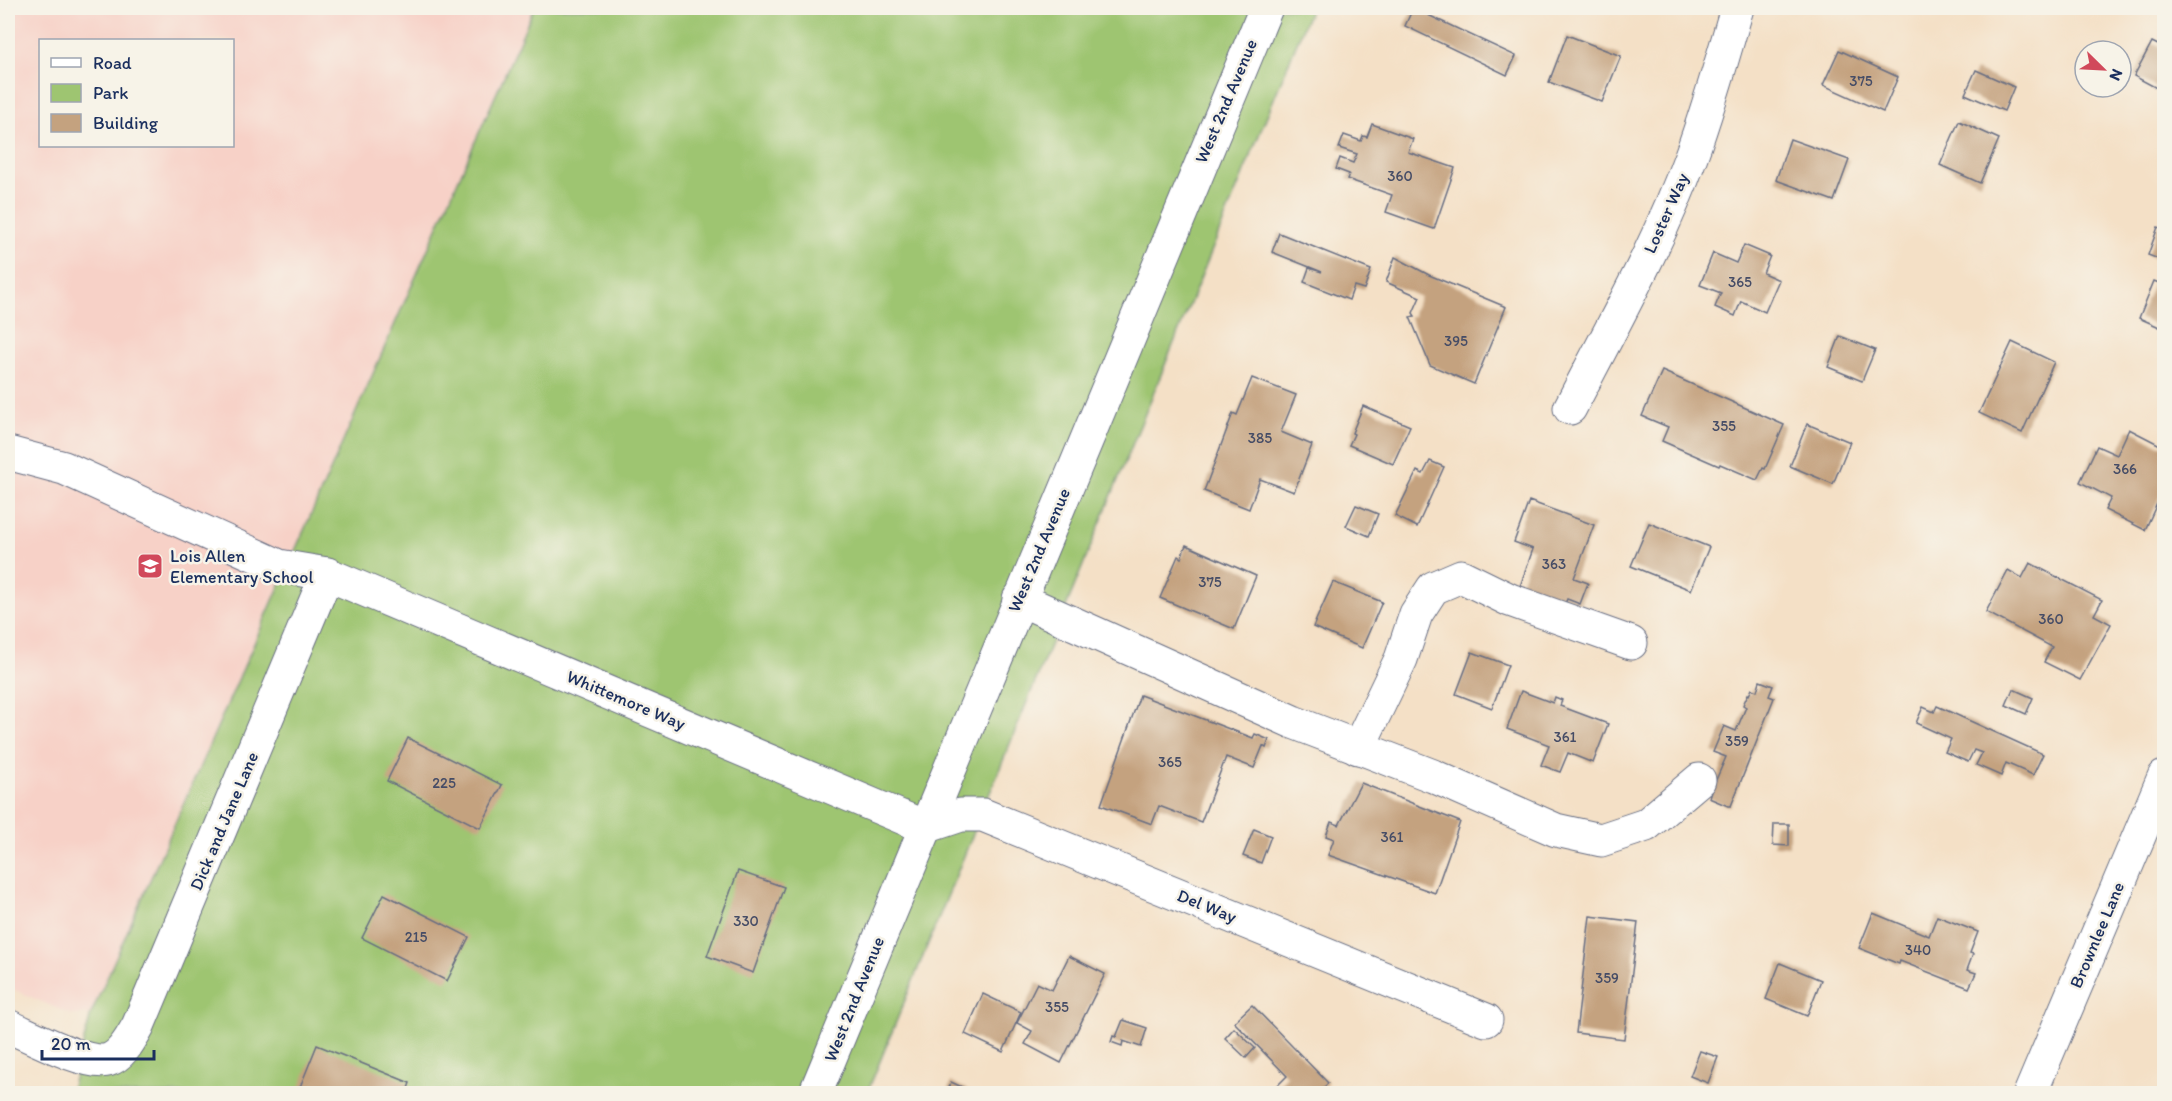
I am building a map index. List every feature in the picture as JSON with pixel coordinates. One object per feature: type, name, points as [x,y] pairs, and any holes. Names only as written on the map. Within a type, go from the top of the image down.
[{"type":"street","name":"West 2nd Avenue","points":[[815,1094],[1266,8]]},
{"type":"street","name":"Loster Way","points":[[1570,408],[1638,276],[1690,158],[1737,8]]},
{"type":"street","name":"Whittemore Way","points":[[8,453],[64,468],[279,566],[327,574],[925,827]]},
{"type":"street","name":"Dick and Jane Lane","points":[[8,1026],[91,1061],[108,1060],[122,1050],[138,1026],[327,574]]},
{"type":"street","points":[[1358,748],[1401,659],[1416,614],[1433,588],[1461,576],[1510,600],[1631,644]]},
{"type":"street","points":[[1019,599],[1293,722],[1433,777],[1556,830],[1601,840],[1646,825],[1699,780]]},
{"type":"street","name":"Brownlee Lane","points":[[2030,1094],[2164,777]]},
{"type":"street","name":"Del Way","points":[[925,827],[961,815],[983,815],[1486,1020]]},
{"type":"shaded area","name":"Lois Allen Elementary School","points":[[8,8],[534,8],[105,1002],[91,1014],[72,1015],[8,987]]},
{"type":"green space","points":[[534,8],[1311,8],[867,1093],[70,1094],[91,1014]]},
{"type":"building","points":[[1413,8],[1516,56],[1507,75],[1405,26]]},
{"type":"building","points":[[1567,35],[1621,56],[1602,102],[1549,82]]},
{"type":"building","points":[[2152,42],[2164,48],[2164,92],[2134,76]]},
{"type":"building","points":[[1839,50],[1898,77],[1883,112],[1823,85]]},
{"type":"building","points":[[1976,70],[2014,87],[2004,111],[1965,94]]},
{"type":"building","points":[[1959,121],[1999,139],[1980,183],[1940,165]]},
{"type":"building","points":[[1372,124],[1413,139],[1408,152],[1455,168],[1434,229],[1386,212],[1392,195],[1347,179],[1349,174],[1336,169],[1340,158],[1353,163],[1357,154],[1339,148],[1344,135],[1361,141],[1363,136],[1367,137]]},
{"type":"building","points":[[1790,139],[1849,160],[1834,201],[1776,180]]},
{"type":"building","points":[[2158,227],[2164,229],[2164,261],[2148,255]]},
{"type":"building","points":[[1279,233],[1371,270],[1364,289],[1354,286],[1349,300],[1304,282],[1309,268],[1322,272],[1272,252]]},
{"type":"building","points":[[1744,245],[1770,256],[1763,273],[1779,280],[1765,312],[1741,301],[1735,316],[1715,307],[1721,293],[1700,285],[1713,253],[1736,263]]},
{"type":"building","points":[[1395,257],[1429,275],[1506,307],[1474,384],[1430,365],[1410,317],[1415,316],[1413,313],[1420,297],[1386,282]]},
{"type":"building","points":[[2154,281],[2164,285],[2164,329],[2139,318]]},
{"type":"building","points":[[1840,336],[1875,350],[1862,381],[1828,367]]},
{"type":"building","points":[[2012,342],[2054,362],[2022,433],[1979,413]]},
{"type":"building","points":[[1662,371],[1784,425],[1765,469],[1763,468],[1757,480],[1662,441],[1668,427],[1642,416]]},
{"type":"building","points":[[1252,378],[1296,395],[1281,432],[1312,445],[1294,492],[1260,479],[1249,509],[1204,491],[1233,413],[1237,415]]},
{"type":"building","points":[[1363,406],[1410,426],[1393,464],[1349,445]]},
{"type":"building","points":[[1807,424],[1850,442],[1833,484],[1790,466]]},
{"type":"building","points":[[2129,429],[2164,447],[2164,488],[2145,530],[2105,510],[2111,498],[2080,482],[2097,446],[2117,455]]},
{"type":"building","points":[[1430,461],[1444,467],[1417,527],[1395,516],[1417,471],[1423,474]]},
{"type":"building","points":[[1529,501],[1594,525],[1574,578],[1588,583],[1580,604],[1567,599],[1562,611],[1517,595],[1533,549],[1514,542]]},
{"type":"building","points":[[1356,505],[1378,514],[1369,536],[1346,526]]},
{"type":"building","points":[[1649,523],[1709,547],[1691,590],[1631,566]]},
{"type":"building","points":[[1186,545],[1256,576],[1234,629],[1160,598],[1178,556],[1181,558]]},
{"type":"building","points":[[2030,563],[2102,600],[2094,615],[2111,624],[2080,680],[2044,662],[2052,647],[1986,612],[2008,570],[2022,578]]},
{"type":"building","points":[[1333,582],[1382,602],[1362,648],[1313,627]]},
{"type":"building","points":[[1472,652],[1508,665],[1492,708],[1456,694]]},
{"type":"building","points":[[1760,681],[1773,686],[1769,696],[1774,698],[1731,806],[1728,806],[1709,798],[1726,757],[1713,752],[1724,726],[1736,731],[1746,707],[1743,705],[1748,694],[1752,689],[1757,691]]},
{"type":"building","points":[[2013,689],[2033,698],[2026,714],[2006,705]]},
{"type":"building","points":[[1521,691],[1553,703],[1555,697],[1562,700],[1560,706],[1608,724],[1593,763],[1568,753],[1560,772],[1541,765],[1549,745],[1507,729]]},
{"type":"building","points":[[1140,695],[1253,738],[1255,734],[1269,740],[1266,748],[1263,746],[1254,768],[1226,757],[1201,822],[1159,806],[1152,824],[1101,805]]},
{"type":"building","points":[[1937,706],[2043,754],[2033,775],[2006,763],[2001,776],[1976,765],[1982,753],[1974,750],[1968,762],[1945,752],[1951,739],[1916,723],[1923,707],[1934,712]]},
{"type":"building","points":[[408,738],[502,785],[480,828],[387,781]]},
{"type":"building","points":[[1361,783],[1460,822],[1435,893],[1328,855],[1334,839],[1326,836],[1331,822],[1339,825]]},
{"type":"building","points":[[1774,824],[1789,824],[1789,846],[1773,845]]},
{"type":"building","points":[[1254,829],[1271,836],[1261,863],[1243,856]]},
{"type":"building","points":[[738,871],[784,887],[753,973],[707,956]]},
{"type":"building","points":[[384,894],[469,937],[447,981],[362,938]]},
{"type":"building","points":[[1873,913],[1929,936],[1937,916],[1978,932],[1970,953],[1973,954],[1967,970],[1976,973],[1969,988],[1859,948]]},
{"type":"building","points":[[1590,916],[1638,922],[1624,1039],[1576,1033]]},
{"type":"building","points":[[1069,956],[1105,974],[1061,1063],[1025,1044],[1032,1031],[1017,1023],[1037,983],[1052,990]]},
{"type":"building","points":[[1780,963],[1821,980],[1807,1016],[1766,999]]},
{"type":"building","points":[[983,994],[1021,1012],[1003,1052],[965,1034]]},
{"type":"building","points":[[1252,1005],[1328,1083],[1318,1094],[1286,1094],[1278,1085],[1287,1076],[1234,1022]]},
{"type":"building","points":[[1123,1020],[1147,1028],[1141,1047],[1123,1041],[1122,1046],[1111,1042],[1113,1036],[1116,1037]]},
{"type":"building","points":[[1234,1028],[1255,1048],[1246,1058],[1225,1038]]},
{"type":"building","points":[[317,1045],[410,1083],[406,1094],[298,1092]]},
{"type":"building","points":[[1700,1051],[1718,1057],[1708,1083],[1690,1076]]},
{"type":"building","points":[[951,1082],[977,1094],[946,1094]]},
{"type":"place","name":"Lois Allen Elementary School","points":[[150,566]]}]
